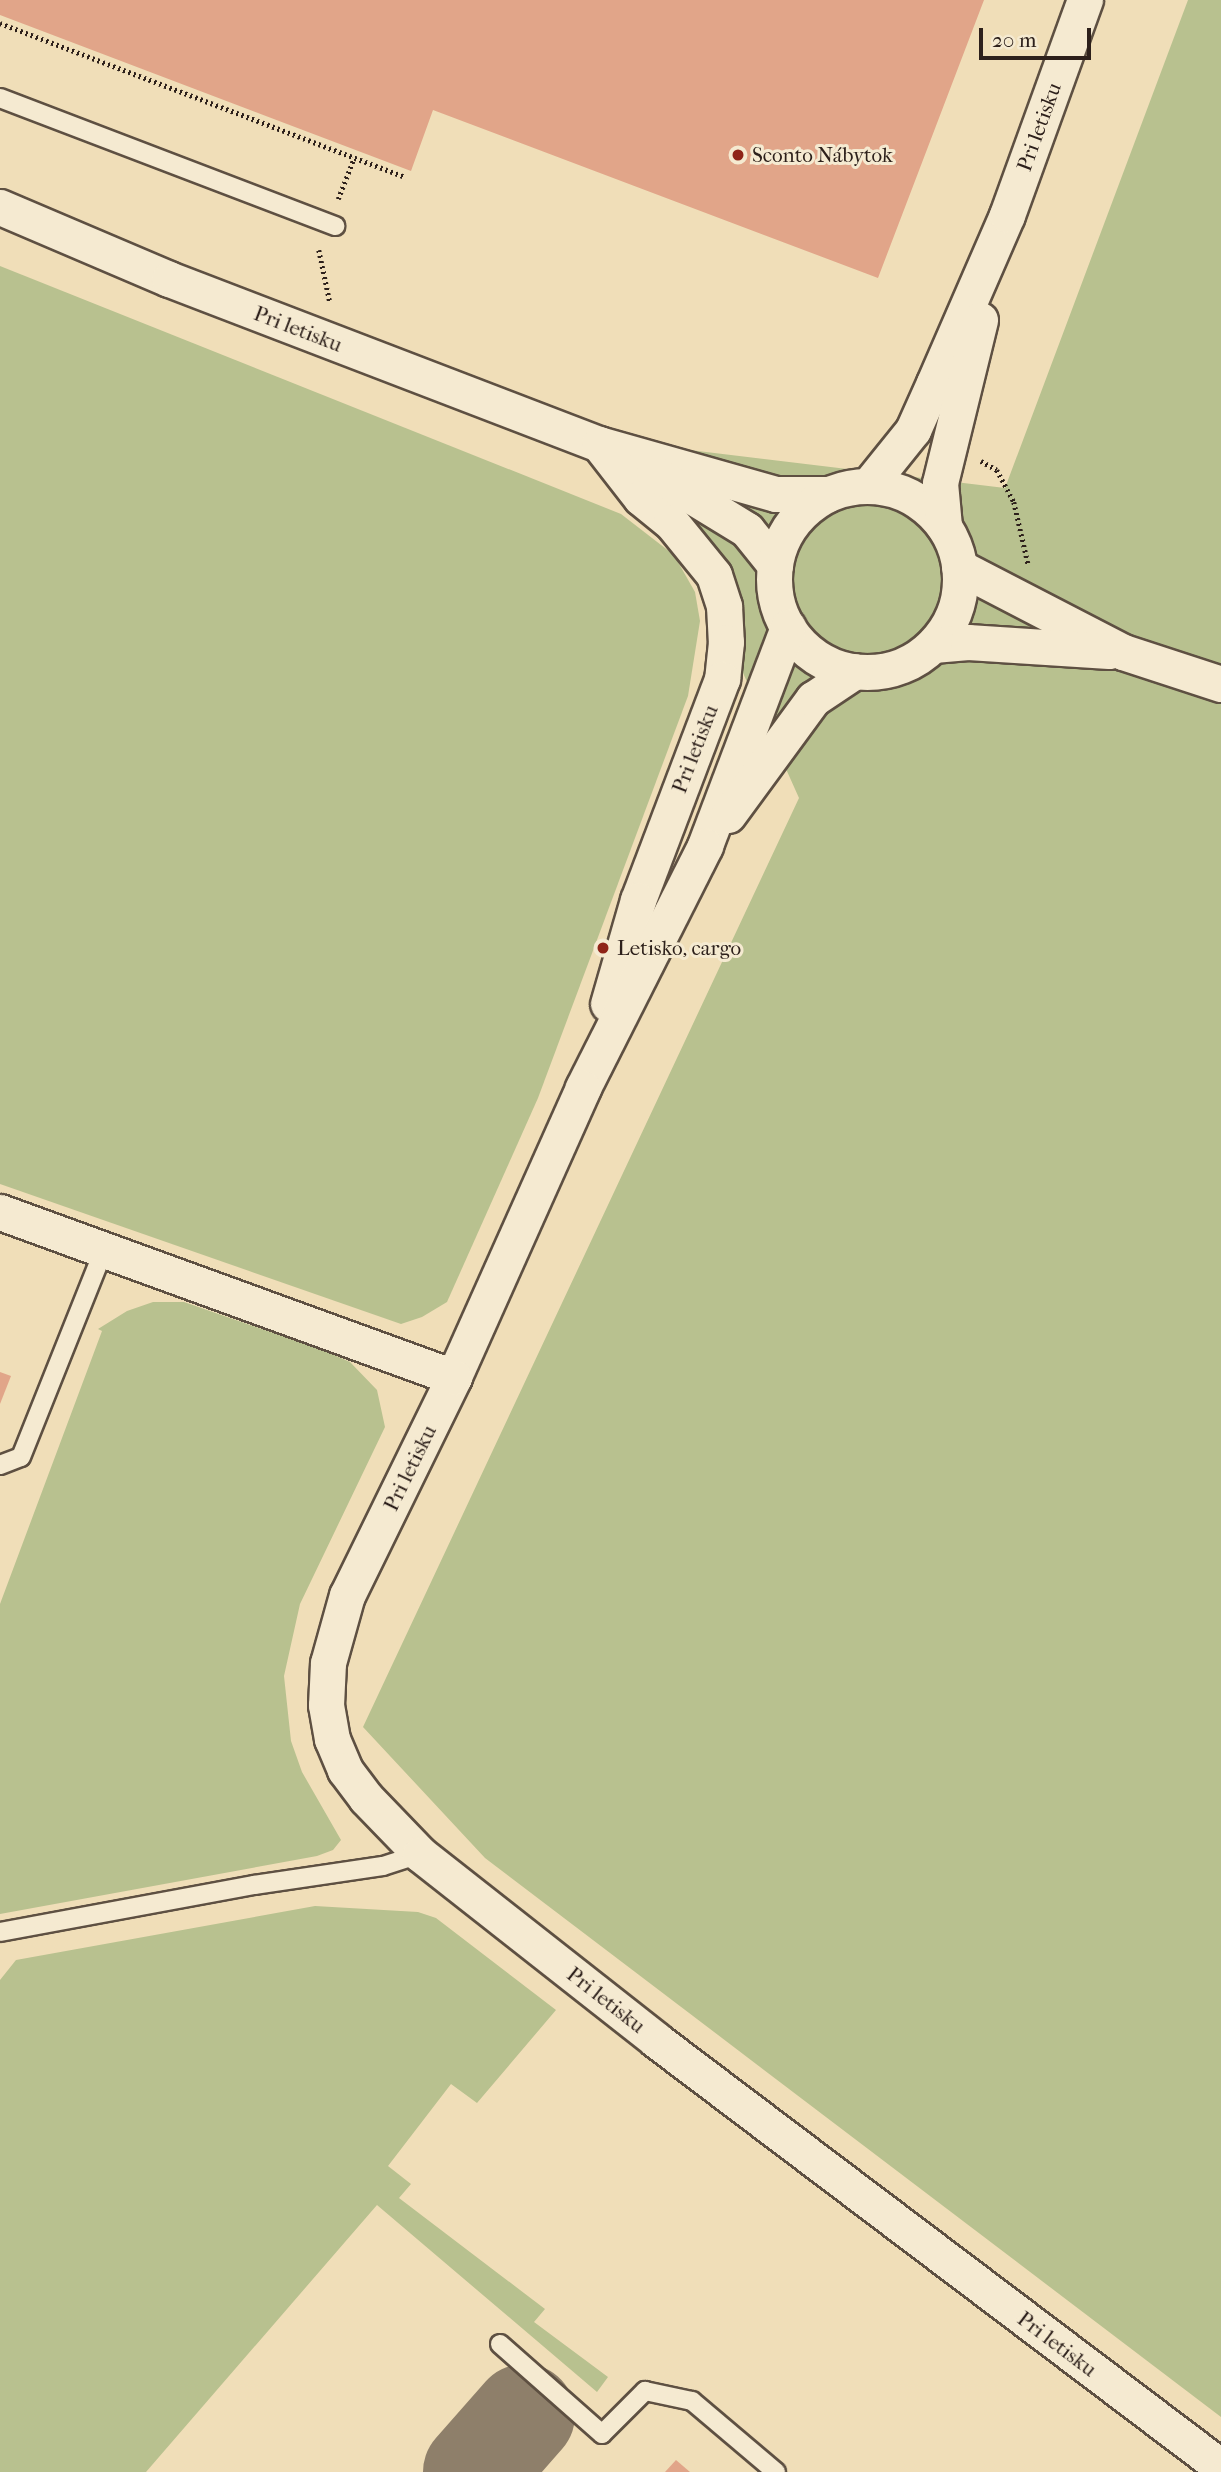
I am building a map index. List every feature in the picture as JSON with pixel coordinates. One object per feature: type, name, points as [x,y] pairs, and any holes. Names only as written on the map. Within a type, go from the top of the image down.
[{"type":"street","name":"Pri letisku","points":[[868,486],[913,430],[1007,215],[1084,0]]},
{"type":"street","name":"Pri letisku","points":[[0,207],[205,293],[599,444],[776,494],[828,494],[868,486],[919,502],[944,526]]},
{"type":"street","name":"Pri letisku","points":[[828,494],[799,516],[780,548],[775,565],[776,597],[788,627],[823,661],[855,671],[902,665],[933,645],[955,609],[959,567],[944,526],[940,483],[1007,215]]},
{"type":"street","name":"Pri letisku","points":[[599,444],[737,523],[775,565]]},
{"type":"street","name":"Pri letisku","points":[[583,1088],[638,900],[722,679],[726,642],[724,606],[714,575],[671,522],[641,498],[599,444]]},
{"type":"street","points":[[959,567],[1123,652],[1221,684]]},
{"type":"street","name":"Pri letisku","points":[[788,627],[705,846],[583,1088],[454,1377],[347,1595],[328,1663],[326,1704],[332,1739],[345,1770],[384,1822],[420,1854],[656,2040],[1221,2467]]},
{"type":"street","name":"Pri letisku","points":[[933,645],[968,642],[1123,652]]},
{"type":"street","name":"Pri letisku","points":[[705,846],[806,707],[855,671]]},
{"type":"street","points":[[0,1212],[454,1377]]},
{"type":"lane","points":[[0,99],[335,226]]},
{"type":"lane","points":[[0,1465],[21,1457],[104,1248]]},
{"type":"lane","points":[[0,1932],[254,1885],[383,1866],[420,1854]]},
{"type":"lane","points":[[500,2344],[602,2434],[645,2391],[692,2401],[776,2472]]},
{"type":"path","points":[[0,23],[406,177]]},
{"type":"path","points":[[978,458],[997,470],[1014,502],[1028,571]]},
{"type":"green space","points":[[1188,0],[1221,0],[1221,2417],[485,1858],[363,1727],[799,798],[700,577],[607,440],[1005,488]]},
{"type":"green space","points":[[0,266],[621,514],[674,555],[695,592],[700,621],[688,696],[538,1098],[447,1302],[422,1317],[401,1324],[0,1184]]},
{"type":"green space","points":[[153,1302],[184,1302],[325,1351],[350,1362],[377,1390],[385,1427],[300,1604],[284,1676],[291,1741],[302,1772],[341,1840],[333,1850],[317,1856],[0,1914],[0,1604],[102,1331],[98,1329],[127,1311]]},
{"type":"green space","points":[[315,1906],[418,1912],[436,1918],[556,2010],[477,2103],[451,2084],[388,2166],[411,2184],[399,2198],[545,2309],[534,2322],[608,2377],[597,2392],[377,2205],[146,2472],[0,2472],[0,1980],[16,1960]]},
{"type":"building","name":"Sconto Nábytok","points":[[0,0],[984,0],[878,278],[433,110],[411,171],[0,15]]},
{"type":"building","points":[[0,1372],[11,1376],[0,1404]]},
{"type":"building","points":[[676,2460],[690,2472],[665,2472]]},
{"type":"taxiway","points":[[474,2472],[524,2415]]},
{"type":"place","name":"Sconto Nábytok","points":[[738,155]]},
{"type":"place","name":"Letisko, cargo","points":[[603,948]]}]
